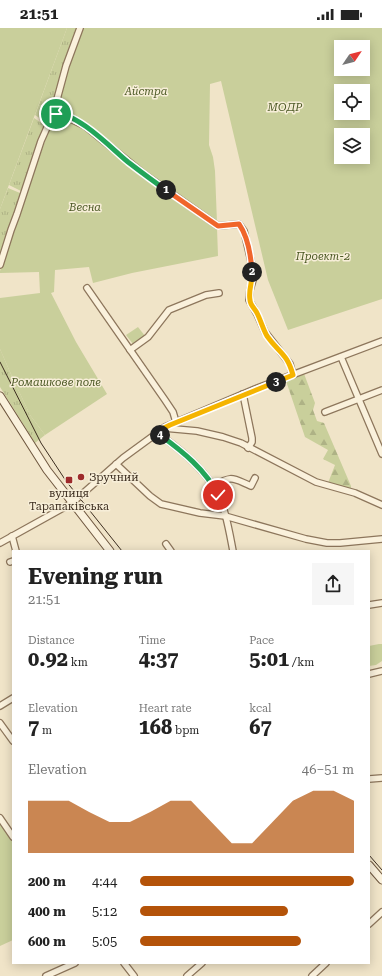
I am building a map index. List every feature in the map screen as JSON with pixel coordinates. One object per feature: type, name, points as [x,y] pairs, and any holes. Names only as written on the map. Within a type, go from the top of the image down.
[{"type":"main road","points":[[0,396],[43,463],[109,550]]},
{"type":"main road","points":[[370,866],[382,880]]},
{"type":"street","points":[[0,265],[41,142],[60,94],[66,66],[80,28]]},
{"type":"street","points":[[50,120],[56,114],[73,119],[85,126],[144,174],[218,226],[239,224],[244,231],[251,261],[253,280],[250,290],[250,300],[268,337],[290,364],[293,375]]},
{"type":"street","points":[[87,288],[173,412],[176,422]]},
{"type":"street","points":[[130,350],[148,337],[169,310],[206,295],[219,293]]},
{"type":"street","points":[[0,543],[72,503],[116,464],[156,432],[176,422],[244,394],[382,341]]},
{"type":"street","points":[[341,357],[382,454]]},
{"type":"street","points":[[325,412],[382,390]]},
{"type":"street","points":[[244,394],[252,438],[252,442],[248,448]]},
{"type":"street","points":[[164,428],[197,431],[222,436],[241,443],[248,448],[316,482],[355,494],[382,505]]},
{"type":"street","points":[[156,432],[186,456],[213,486],[225,516],[233,550]]},
{"type":"street","points":[[116,464],[158,503],[200,513],[225,516],[306,539],[327,543],[340,544],[382,539]]},
{"type":"street","points":[[213,486],[226,478],[231,478],[251,486],[255,478]]},
{"type":"street","points":[[12,536],[16,550]]},
{"type":"street","points":[[166,544],[170,550]]},
{"type":"street","points":[[370,605],[382,603]]},
{"type":"street","points":[[370,674],[382,671]]},
{"type":"street","points":[[0,706],[12,699]]},
{"type":"street","points":[[0,723],[12,740]]},
{"type":"street","points":[[370,779],[382,778]]},
{"type":"street","points":[[0,818],[12,836]]},
{"type":"street","points":[[370,923],[382,912]]},
{"type":"street","points":[[46,976],[73,964]]},
{"type":"street","points":[[125,964],[134,976]]},
{"type":"street","points":[[187,976],[201,964]]},
{"type":"street","points":[[312,976],[325,964]]},
{"type":"green space","points":[[0,28],[67,28],[0,209]]},
{"type":"green space","points":[[67,28],[78,28],[48,121],[45,122],[35,115]]},
{"type":"green space","points":[[81,28],[382,28],[382,299],[288,330],[268,280],[221,81],[210,84],[209,145],[215,171],[217,223],[128,160],[101,135],[55,113],[68,67]]},
{"type":"green space","name":"Весна","points":[[58,116],[85,129],[217,228],[218,256],[132,273],[93,283],[89,267],[55,270],[54,292],[51,293],[76,342],[107,394],[45,435],[30,415],[0,349],[0,298],[40,293],[39,272],[0,273],[0,271],[26,193],[53,120]]},
{"type":"green space","points":[[34,118],[46,126],[23,191],[21,191],[9,185]]},
{"type":"green space","points":[[8,188],[20,193],[21,195],[0,258],[0,209]]},
{"type":"green space","points":[[138,327],[145,336],[133,344],[126,335]]},
{"type":"green space","points":[[0,349],[30,415],[45,435],[35,443],[0,387]]},
{"type":"green space","points":[[303,371],[315,403],[313,410],[317,421],[324,423],[351,488],[347,489],[328,483],[335,465],[323,459],[328,450],[305,437],[285,378]]},
{"type":"green space","points":[[382,644],[382,661],[376,665],[370,666],[370,646]]},
{"type":"green space","points":[[0,819],[12,836],[12,940],[0,946]]},
{"type":"tram line","points":[[0,362],[41,443],[66,481],[121,550]]},
{"type":"tram line","points":[[370,856],[382,870]]},
{"type":"place","name":"Зручний","points":[[81,477]]},
{"type":"place","name":"вулиця Тарапаківська","points":[[69,480]]},
{"type":"route","points":[[56,114],[73,119],[85,126],[144,174],[218,226],[239,224],[244,231],[251,261],[253,280],[250,290],[250,300],[252,306],[268,337],[290,364],[293,375],[255,389],[176,422],[156,432],[186,456],[204,474],[218,495]]},
{"type":"park label","name":"Айстра","points":[[146,91]]},
{"type":"park label","name":"МОДР","points":[[285,107]]},
{"type":"park label","name":"Проект-2","points":[[323,256]]},
{"type":"park label","name":"Ромашкове поле","points":[[56,382]]}]
